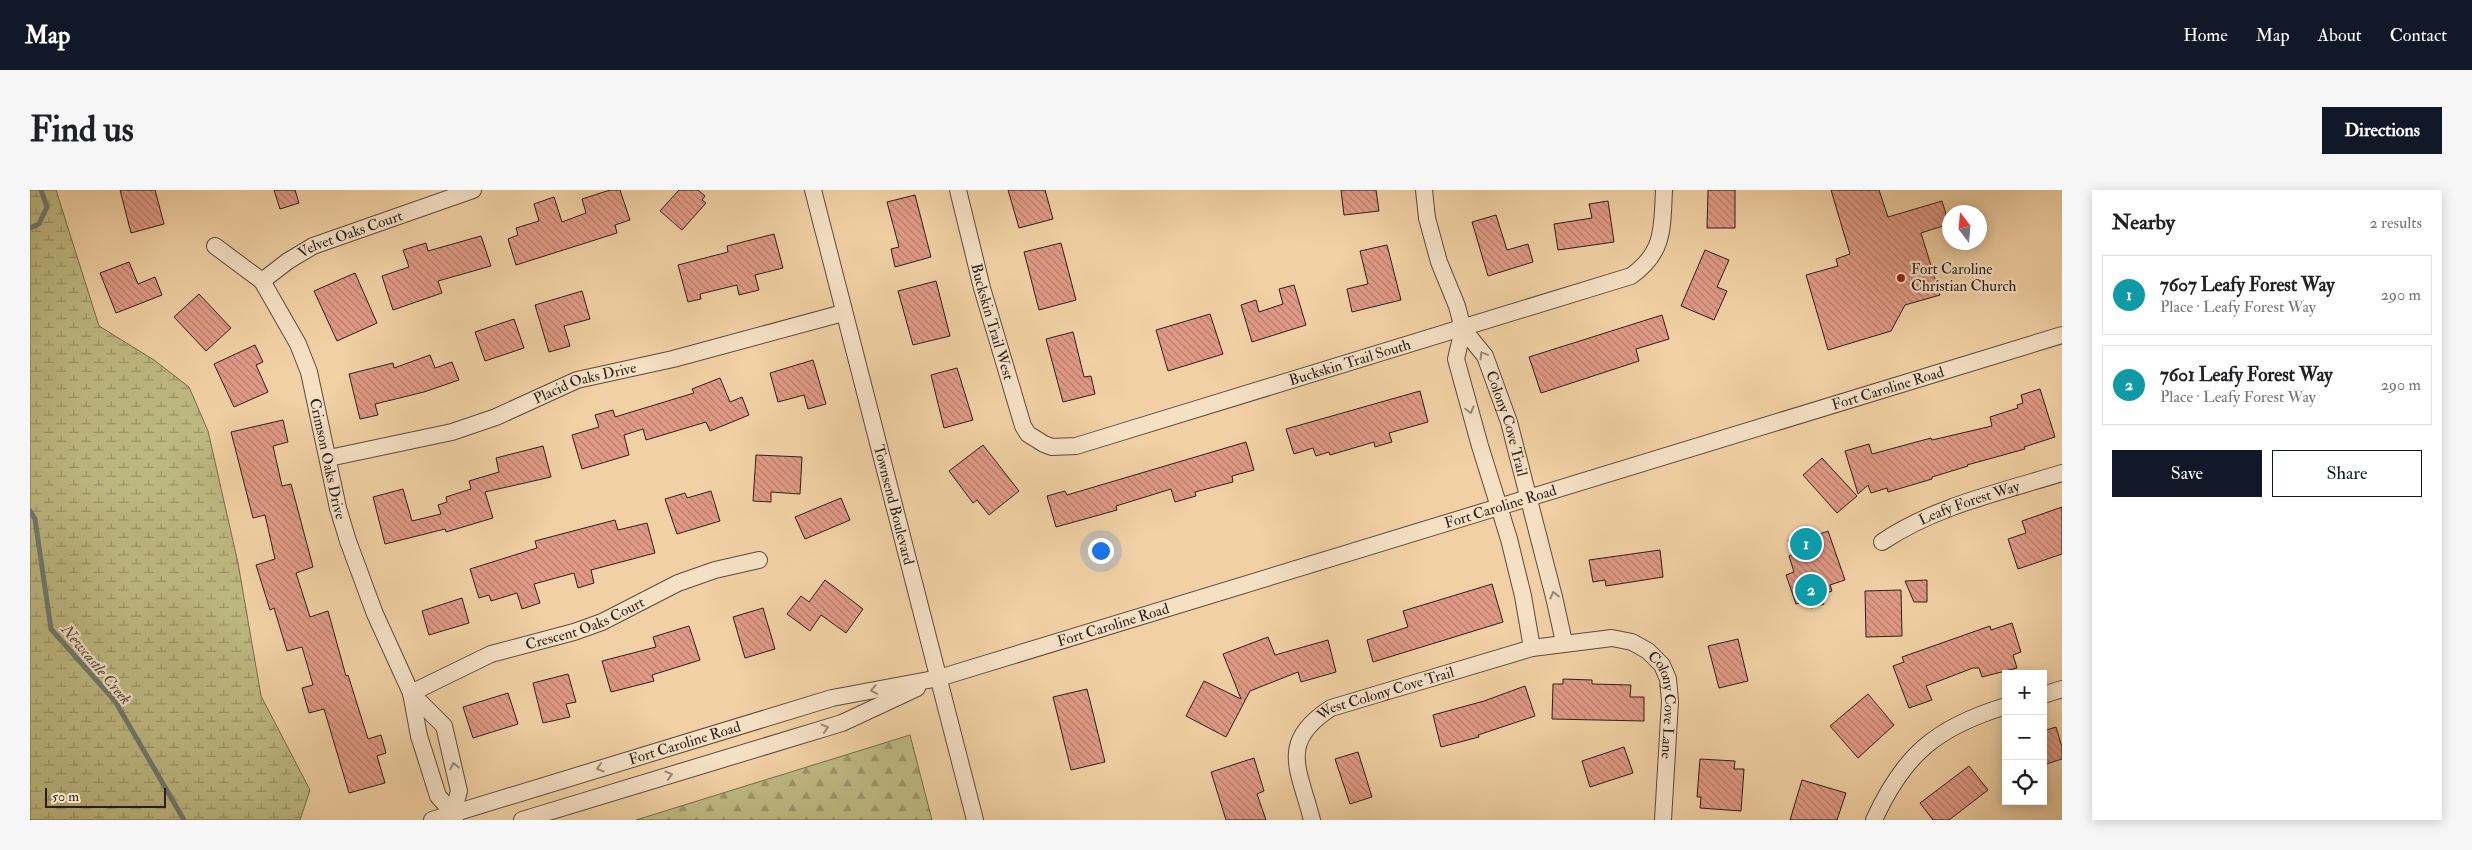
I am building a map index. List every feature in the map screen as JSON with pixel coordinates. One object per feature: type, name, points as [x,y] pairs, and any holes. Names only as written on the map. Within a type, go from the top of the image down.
[{"type":"street","name":"Velvet Oaks Court","points":[[262,281],[288,261],[313,246],[473,190]]},
{"type":"street","name":"Townsend Boulevard","points":[[813,190],[843,313],[975,820]]},
{"type":"street","name":"Buckskin Trail West","points":[[958,190],[982,288],[1017,412],[1028,434],[1044,444]]},
{"type":"street","name":"Colony Cove Trail","points":[[1424,190],[1427,218],[1463,329],[1485,356],[1509,422],[1564,642]]},
{"type":"street","name":"Buckskin Trail South","points":[[1044,444],[1052,447],[1076,446],[1631,276],[1650,259],[1661,235],[1664,190]]},
{"type":"street","name":"Crimson Oaks Drive","points":[[215,246],[262,281],[298,344],[309,372],[329,458],[338,508],[348,541],[375,614],[411,693],[419,736],[438,796],[454,817]]},
{"type":"street","name":"Placid Oaks Drive","points":[[329,458],[452,432],[496,417],[576,380],[673,359],[843,313]]},
{"type":"street","name":"Colony Cove Trail","points":[[1463,329],[1456,359],[1499,506],[1522,596],[1532,648]]},
{"type":"street","name":"Fort Caroline Road","points":[[432,820],[454,817],[832,698],[939,678],[2062,335]]},
{"type":"street","name":"Leafy Forest Way","points":[[1882,542],[1900,529],[1941,511],[2062,473]]},
{"type":"street","name":"Crescent Oaks Court","points":[[411,693],[491,654],[574,632],[602,622],[678,584],[715,570],[759,560]]},
{"type":"street","name":"Colony Cove Lane","points":[[1564,642],[1612,638],[1632,642],[1648,651],[1662,665],[1668,680],[1670,701],[1663,820]]},
{"type":"street","name":"West Colony Cove Trail","points":[[1312,820],[1296,760],[1297,745],[1304,730],[1314,719],[1331,708],[1532,648],[1564,642]]},
{"type":"street","name":"Fort Caroline Road","points":[[522,820],[842,723],[939,678]]},
{"type":"street","points":[[2047,694],[2062,689]]},
{"type":"street","name":"Crimson Oaks Drive","points":[[411,693],[444,726],[459,791],[454,817]]},
{"type":"street","points":[[1874,820],[1884,797],[1899,774],[1918,752],[1937,735],[1971,717],[2002,707]]},
{"type":"green space","points":[[30,190],[56,190],[99,326],[154,360],[189,387],[208,431],[238,563],[261,696],[310,790],[300,820],[30,820]]},
{"type":"green space","points":[[910,735],[932,820],[636,820]]},
{"type":"building","points":[[120,190],[155,190],[164,224],[131,233]]},
{"type":"building","points":[[274,190],[295,190],[299,203],[280,209]]},
{"type":"building","points":[[610,190],[620,190],[630,220],[615,225],[617,233],[516,265],[508,239],[518,235],[516,228],[539,221],[534,204],[554,197],[562,222],[586,213],[582,199]]},
{"type":"building","points":[[679,190],[698,190],[705,196],[702,200],[706,203],[682,230],[660,211]]},
{"type":"building","points":[[1008,190],[1045,190],[1053,219],[1019,228]]},
{"type":"building","points":[[1341,190],[1376,190],[1379,211],[1344,215]]},
{"type":"building","points":[[1708,190],[1735,190],[1735,228],[1707,228]]},
{"type":"building","points":[[1831,190],[1879,190],[1888,217],[1942,201],[1942,226],[1921,233],[1940,295],[1905,305],[1891,331],[1828,350],[1806,275],[1838,266],[1836,259],[1850,254]]},
{"type":"building","points":[[915,195],[931,257],[895,267],[891,249],[899,247],[887,202]]},
{"type":"building","points":[[1608,201],[1614,242],[1558,250],[1554,224],[1592,218],[1589,204]]},
{"type":"building","points":[[1496,215],[1507,250],[1528,244],[1533,262],[1488,276],[1472,222]]},
{"type":"building","points":[[774,234],[783,268],[755,275],[759,290],[739,295],[737,285],[700,294],[701,299],[688,302],[678,265],[728,252],[727,246]]},
{"type":"building","points":[[481,236],[491,266],[438,281],[442,293],[393,310],[382,276],[409,267],[403,250],[426,243],[428,251]]},
{"type":"building","points":[[1061,243],[1076,300],[1039,310],[1024,252]]},
{"type":"building","points":[[1387,245],[1401,300],[1352,312],[1347,289],[1368,284],[1360,251]]},
{"type":"building","points":[[1705,250],[1729,260],[1717,287],[1727,291],[1714,320],[1681,306]]},
{"type":"building","points":[[129,262],[138,284],[155,277],[162,295],[116,313],[100,273]]},
{"type":"building","points":[[355,273],[377,323],[337,341],[314,291]]},
{"type":"building","points":[[936,281],[950,336],[913,345],[898,291]]},
{"type":"building","points":[[1294,285],[1306,325],[1252,342],[1241,305],[1256,300],[1259,312],[1283,304],[1279,289]]},
{"type":"building","points":[[582,291],[590,319],[564,326],[570,346],[549,352],[535,305]]},
{"type":"building","points":[[199,294],[231,328],[206,351],[174,317]]},
{"type":"building","points":[[1210,314],[1223,354],[1168,371],[1156,330]]},
{"type":"building","points":[[1662,315],[1669,339],[1636,349],[1639,361],[1541,393],[1529,357]]},
{"type":"building","points":[[514,319],[524,348],[485,361],[475,332]]},
{"type":"building","points":[[1073,332],[1084,377],[1091,376],[1095,394],[1063,402],[1046,339]]},
{"type":"building","points":[[255,345],[263,362],[256,365],[268,392],[234,407],[214,364]]},
{"type":"building","points":[[430,355],[435,368],[452,362],[459,380],[424,392],[375,404],[378,415],[360,419],[349,374],[393,363],[394,368]]},
{"type":"building","points":[[813,360],[826,404],[808,409],[804,395],[778,402],[770,373]]},
{"type":"building","points":[[957,368],[973,420],[944,428],[931,375]]},
{"type":"building","points":[[720,378],[730,402],[742,397],[749,415],[710,431],[706,422],[646,440],[643,429],[624,435],[629,455],[582,469],[572,435],[599,427],[595,415],[613,410],[615,417],[694,393],[692,389]]},
{"type":"building","points":[[2040,389],[2055,437],[2024,447],[2025,449],[1967,465],[1932,477],[1932,479],[1888,492],[1887,488],[1871,493],[1868,485],[1858,494],[1845,451],[1869,444],[1872,454],[1931,438],[1932,440],[1992,426],[1990,417],[2018,408],[2017,405],[2023,403],[2021,395]]},
{"type":"building","points":[[1420,391],[1428,422],[1389,433],[1392,442],[1375,447],[1374,442],[1330,455],[1329,452],[1316,456],[1313,448],[1294,454],[1286,429]]},
{"type":"building","points":[[283,420],[288,442],[273,446],[282,486],[291,484],[313,567],[296,573],[310,617],[328,611],[346,676],[348,675],[368,739],[381,735],[386,753],[377,756],[385,783],[349,793],[324,709],[309,713],[302,688],[313,685],[302,647],[287,651],[274,608],[270,610],[256,565],[275,559],[265,515],[253,518],[231,432]]},
{"type":"building","points":[[1246,442],[1254,470],[1232,476],[1233,482],[1195,492],[1196,496],[1175,502],[1171,489],[1116,506],[1117,510],[1056,527],[1047,496],[1065,491],[1067,495]]},
{"type":"building","points":[[983,445],[1019,491],[989,515],[977,500],[973,503],[949,471]]},
{"type":"building","points":[[543,446],[551,477],[485,492],[493,518],[446,532],[445,529],[385,544],[373,497],[403,489],[412,521],[441,514],[438,505],[447,502],[446,497],[471,489],[469,481],[499,472],[496,458]]},
{"type":"building","points":[[756,455],[802,457],[800,494],[771,492],[771,502],[753,501]]},
{"type":"building","points":[[1822,458],[1857,496],[1837,513],[1803,475]]},
{"type":"building","points":[[711,491],[720,521],[677,534],[665,499],[685,493],[687,498]]},
{"type":"building","points":[[841,498],[850,520],[805,539],[795,517]]},
{"type":"building","points":[[2062,507],[2062,554],[2018,569],[2008,539],[2026,533],[2022,521]]},
{"type":"building","points":[[615,520],[618,530],[647,523],[655,553],[591,570],[594,583],[578,588],[574,573],[534,584],[540,603],[522,609],[517,593],[491,601],[489,595],[479,598],[470,569],[537,548],[535,541]]},
{"type":"building","points":[[1828,531],[1845,580],[1830,585],[1832,591],[1821,595],[1824,604],[1811,608],[1808,600],[1796,604],[1786,575],[1794,572],[1789,556],[1793,554],[1788,540],[1812,532],[1814,536]]},
{"type":"building","points":[[1660,550],[1663,577],[1606,586],[1605,580],[1593,582],[1589,560]]},
{"type":"building","points":[[825,580],[863,609],[846,633],[821,615],[810,631],[787,614],[801,596],[809,602]]},
{"type":"building","points":[[1927,580],[1927,602],[1914,602],[1905,581]]},
{"type":"building","points":[[1492,584],[1503,622],[1373,662],[1367,640],[1408,627],[1403,611]]},
{"type":"building","points":[[1901,590],[1902,636],[1866,637],[1865,591]]},
{"type":"building","points":[[462,598],[469,623],[429,635],[422,611]]},
{"type":"building","points":[[763,608],[775,649],[745,658],[733,617]]},
{"type":"building","points":[[2012,623],[2021,652],[2013,655],[2017,668],[2002,670],[2002,672],[1982,677],[1979,668],[1973,668],[1926,686],[1932,700],[1909,708],[1893,666],[1904,662],[1902,657],[1990,626],[1991,630]]},
{"type":"building","points":[[689,626],[700,660],[652,675],[654,681],[611,692],[602,661],[656,647],[653,637]]},
{"type":"building","points":[[1268,637],[1275,655],[1328,640],[1336,672],[1301,682],[1298,672],[1250,691],[1226,737],[1186,716],[1204,681],[1241,699],[1223,654]]},
{"type":"building","points":[[1738,639],[1748,681],[1719,688],[1708,646]]},
{"type":"building","points":[[568,674],[576,702],[566,704],[570,717],[543,723],[533,683]]},
{"type":"building","points":[[1563,679],[1592,680],[1592,684],[1631,685],[1630,697],[1644,697],[1644,721],[1552,719],[1553,684],[1563,684]]},
{"type":"building","points":[[1525,686],[1535,716],[1478,735],[1479,737],[1441,747],[1433,715],[1484,701]]},
{"type":"building","points":[[1087,689],[1105,762],[1071,770],[1053,697]]},
{"type":"building","points":[[508,693],[518,724],[473,738],[463,707]]},
{"type":"building","points":[[1868,694],[1894,725],[1858,758],[1830,726]]},
{"type":"building","points":[[2056,727],[2062,747],[2062,759],[2047,764],[2047,760],[2047,730]]},
{"type":"building","points":[[1624,747],[1633,773],[1590,787],[1582,761]]},
{"type":"building","points":[[1358,752],[1372,797],[1350,804],[1335,759]]},
{"type":"building","points":[[1254,758],[1264,791],[1257,794],[1266,820],[1226,820],[1211,772]]},
{"type":"building","points":[[1700,759],[1735,761],[1734,769],[1744,769],[1741,811],[1700,808],[1701,797],[1697,797]]},
{"type":"building","points":[[1969,766],[1988,790],[1949,820],[1933,820],[1920,803]]},
{"type":"building","points":[[1802,780],[1846,793],[1837,820],[1790,820]]},
{"type":"waterway","points":[[30,228],[39,224],[47,207],[41,190]]},
{"type":"waterway","name":"Newcastle Creek","points":[[30,511],[35,519],[51,629],[115,701],[184,820]]},
{"type":"place","name":"Fort Caroline Christian Church","points":[[1901,278]]},
{"type":"place","name":"7607 Leafy Forest Way","points":[[1806,544]]},
{"type":"place","name":"7601 Leafy Forest Way","points":[[1811,590]]}]
